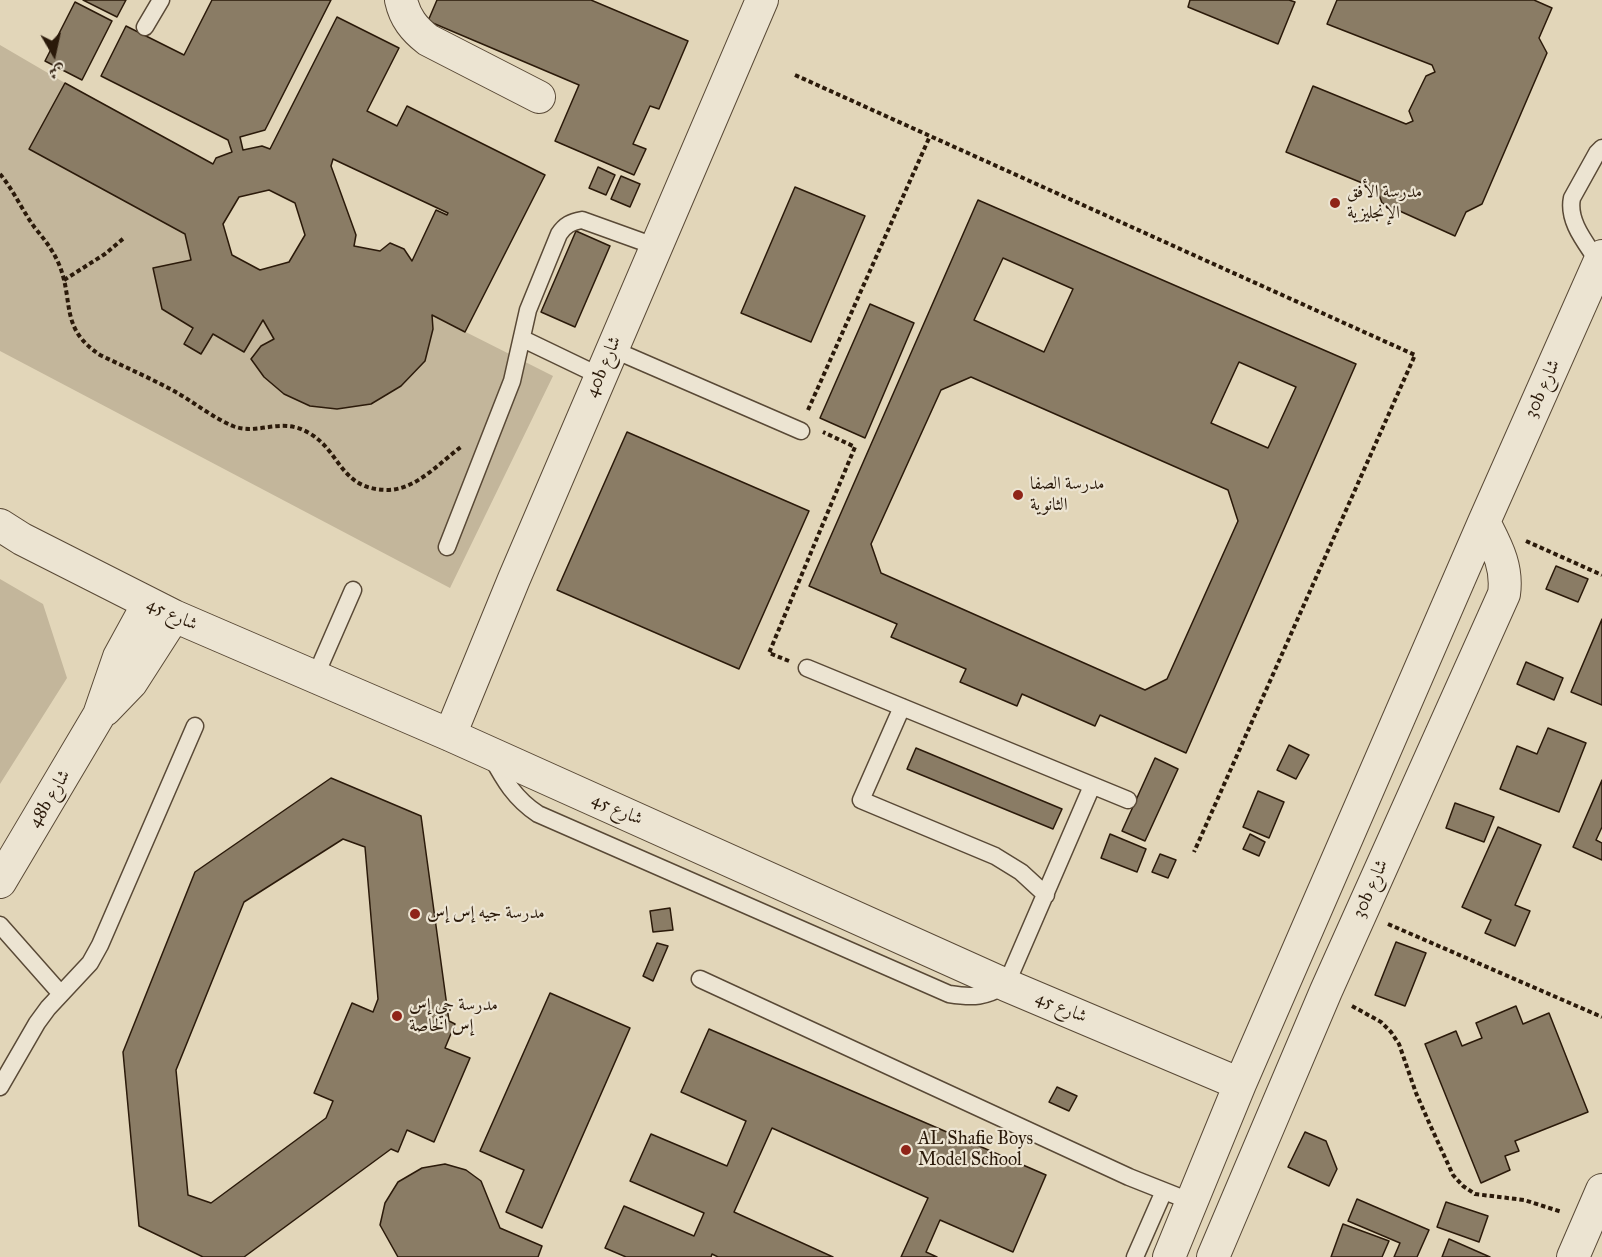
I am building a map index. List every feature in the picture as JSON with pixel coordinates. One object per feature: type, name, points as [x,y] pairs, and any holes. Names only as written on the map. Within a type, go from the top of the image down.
[{"type":"street","points":[[401,0],[407,19],[416,31],[428,40],[539,97]]},
{"type":"street","name":"40b شارع","points":[[450,735],[657,247],[752,3]]},
{"type":"street","name":"30b شارع","points":[[1168,1257],[1240,1084],[1600,259]]},
{"type":"street","name":"30b شارع","points":[[1213,1257],[1326,991],[1503,594],[1506,581],[1501,556],[1484,522]]},
{"type":"street","name":"شارع 45","points":[[0,525],[161,610],[489,752],[1006,985],[1240,1084]]},
{"type":"street","name":"48b شارع","points":[[0,882],[99,715],[119,657],[161,610]]},
{"type":"street","points":[[1573,1257],[1602,1190]]},
{"type":"lane","points":[[144,27],[161,0]]},
{"type":"lane","points":[[1600,259],[1572,219],[1570,205],[1597,153],[1602,148]]},
{"type":"lane","points":[[447,547],[512,381],[528,309],[564,226],[573,221],[582,220],[657,247]]},
{"type":"lane","points":[[523,339],[606,363],[807,429]]},
{"type":"lane","points":[[315,677],[353,590]]},
{"type":"lane","points":[[807,668],[1128,800]]},
{"type":"lane","points":[[902,707],[861,800],[995,856],[1021,872],[1046,895]]},
{"type":"lane","points":[[0,1087],[37,1023],[90,963],[100,945],[195,726]]},
{"type":"lane","points":[[1006,985],[1092,786]]},
{"type":"lane","points":[[0,925],[61,994]]},
{"type":"lane","points":[[700,979],[1129,1177],[1192,1202]]},
{"type":"lane","points":[[1135,1257],[1164,1191]]},
{"type":"path","points":[[795,75],[1415,356],[1194,852]]},
{"type":"path","points":[[808,411],[930,136]]},
{"type":"path","points":[[0,174],[52,251],[64,280],[70,318],[81,339],[90,348],[173,391],[235,427],[257,429],[282,425],[306,431],[326,447],[343,471],[356,481],[371,488],[388,490],[404,487],[419,480],[442,460],[494,428]]},
{"type":"path","points":[[64,280],[85,268],[124,238]]},
{"type":"path","points":[[807,429],[855,447],[769,653],[807,668]]},
{"type":"path","points":[[1484,522],[1602,575]]},
{"type":"path","points":[[1361,912],[1602,1017]]},
{"type":"path","points":[[1326,991],[1381,1022],[1391,1032],[1399,1044],[1416,1093],[1453,1175],[1462,1186],[1475,1194],[1524,1200],[1557,1209],[1587,1224]]},
{"type":"shaded area","points":[[0,45],[65,83],[29,149],[185,234],[191,260],[153,269],[162,309],[193,328],[184,344],[201,354],[213,334],[244,352],[263,320],[274,339],[261,346],[251,359],[310,406],[337,409],[371,404],[425,361],[433,329],[432,315],[553,376],[450,588],[0,351]]},
{"type":"shaded area","points":[[0,579],[43,604],[67,678],[0,784]]},
{"type":"building","points":[[83,0],[126,0],[117,17]]},
{"type":"building","points":[[212,0],[331,0],[265,130],[240,137],[243,150],[262,146],[270,149],[337,17],[399,48],[367,111],[397,126],[407,106],[545,175],[465,332],[432,315],[433,329],[425,361],[401,386],[371,404],[337,409],[310,406],[284,394],[264,377],[251,359],[261,346],[274,339],[263,320],[244,352],[213,334],[201,354],[184,344],[193,328],[162,309],[153,268],[191,260],[185,234],[29,149],[65,83],[213,164],[216,158],[232,152],[228,140],[101,76],[126,26],[184,55]],"holes":[[[333,159],[448,213],[447,215],[436,210],[412,261],[404,249],[390,243],[380,251],[354,246],[356,235],[331,166]],[[269,190],[295,203],[305,235],[289,262],[260,270],[232,255],[223,224],[239,197]]]},
{"type":"building","points":[[437,0],[591,0],[688,41],[659,109],[650,106],[633,144],[646,149],[634,175],[555,141],[579,85],[428,21]]},
{"type":"building","points":[[1190,0],[1289,0],[1295,2],[1278,44],[1188,7]]},
{"type":"building","points":[[1337,0],[1534,0],[1552,8],[1539,38],[1547,53],[1482,204],[1466,212],[1455,236],[1382,203],[1377,189],[1286,152],[1313,86],[1406,124],[1413,121],[1409,111],[1426,76],[1435,72],[1432,65],[1327,24]]},
{"type":"building","points":[[75,2],[112,21],[82,80],[45,61]]},
{"type":"building","points":[[598,167],[615,175],[606,195],[589,188]]},
{"type":"building","points":[[621,176],[640,184],[630,207],[611,199]]},
{"type":"building","points":[[795,187],[865,216],[811,342],[741,313]]},
{"type":"building","points":[[978,200],[1356,364],[1186,753],[1100,715],[1095,726],[1022,694],[1017,706],[960,682],[966,669],[891,637],[897,624],[809,586]],"holes":[[[1003,258],[1073,289],[1044,352],[974,320]],[[1239,362],[1296,387],[1268,448],[1211,423]],[[971,377],[1228,490],[1238,521],[1167,679],[1145,690],[881,573],[871,544],[941,390]]]},
{"type":"building","points":[[576,231],[610,246],[575,327],[541,312]]},
{"type":"building","points":[[870,304],[914,323],[865,438],[820,418]]},
{"type":"building","points":[[627,432],[809,511],[739,669],[557,590]]},
{"type":"building","points":[[1556,566],[1588,579],[1578,602],[1546,589]]},
{"type":"building","points":[[1602,619],[1602,705],[1571,692]]},
{"type":"building","points":[[1526,662],[1563,678],[1554,700],[1517,684]]},
{"type":"building","points":[[1548,728],[1586,743],[1559,812],[1500,789],[1517,746],[1537,754]]},
{"type":"building","points":[[1289,745],[1309,755],[1296,779],[1277,770]]},
{"type":"building","points":[[916,748],[1062,809],[1053,829],[907,769]]},
{"type":"building","points":[[1155,758],[1178,769],[1145,841],[1122,831]]},
{"type":"building","name":"مدرسة جي إس إس الخاصة","points":[[331,778],[421,816],[449,1021],[455,1024],[445,1048],[470,1058],[434,1142],[407,1130],[398,1152],[391,1149],[244,1257],[203,1257],[139,1226],[123,1052],[195,872]],"holes":[[[343,839],[365,847],[378,999],[373,1012],[352,1003],[314,1093],[333,1101],[326,1118],[211,1203],[188,1195],[176,1070],[244,902]]]},
{"type":"building","points":[[1602,780],[1602,827],[1596,840],[1602,843],[1602,860],[1573,847]]},
{"type":"building","points":[[1258,791],[1284,802],[1269,838],[1243,827]]},
{"type":"building","points":[[1455,803],[1494,817],[1484,842],[1446,828]]},
{"type":"building","points":[[1498,827],[1541,845],[1515,905],[1530,911],[1515,946],[1485,933],[1491,920],[1462,907]]},
{"type":"building","points":[[1110,834],[1146,849],[1137,872],[1101,858]]},
{"type":"building","points":[[1250,834],[1265,842],[1259,856],[1243,849]]},
{"type":"building","points":[[1160,854],[1176,860],[1168,878],[1152,872]]},
{"type":"building","points":[[670,908],[673,930],[653,932],[650,911]]},
{"type":"building","points":[[1396,942],[1426,953],[1405,1006],[1375,995]]},
{"type":"building","points":[[657,943],[668,946],[653,981],[643,976]]},
{"type":"building","points":[[550,993],[630,1028],[542,1228],[506,1212],[524,1170],[480,1151]]},
{"type":"building","points":[[1516,1006],[1523,1024],[1549,1013],[1588,1112],[1515,1141],[1519,1151],[1505,1156],[1510,1170],[1481,1183],[1425,1044],[1456,1031],[1462,1046],[1482,1038],[1476,1023]]},
{"type":"building","name":"AL Shafie Boys Model School","points":[[709,1029],[1046,1175],[1013,1252],[940,1220],[926,1252],[937,1257],[901,1257],[928,1198],[772,1128],[734,1212],[833,1257],[718,1257],[712,1254],[711,1257],[626,1257],[605,1248],[624,1206],[694,1236],[704,1213],[630,1181],[651,1134],[727,1166],[746,1121],[681,1092]]},
{"type":"building","points":[[1057,1087],[1077,1096],[1069,1111],[1049,1102]]},
{"type":"building","points":[[1305,1132],[1326,1141],[1337,1169],[1329,1186],[1288,1167]]},
{"type":"building","points":[[445,1164],[466,1170],[481,1181],[500,1228],[542,1246],[538,1257],[398,1257],[380,1225],[385,1203],[398,1182],[422,1168]]},
{"type":"building","points":[[1357,1199],[1429,1230],[1417,1257],[1394,1257],[1400,1243],[1348,1221]]},
{"type":"building","points":[[1446,1202],[1488,1216],[1479,1242],[1437,1227]]},
{"type":"building","points":[[1343,1224],[1389,1241],[1382,1257],[1331,1257]]},
{"type":"building","points":[[1449,1239],[1490,1257],[1442,1257]]},
{"type":"place","name":"مدرسة الأفق الإنجليزية","points":[[1335,203]]},
{"type":"place","name":"مدرسة الصفا الثانوية","points":[[1018,495]]},
{"type":"place","name":"مدرسة جيه إس إس","points":[[415,914]]},
{"type":"place","name":"مدرسة جي إس إس الخاصة","points":[[397,1016]]},
{"type":"place","name":"AL Shafie Boys Model School","points":[[906,1150]]}]
